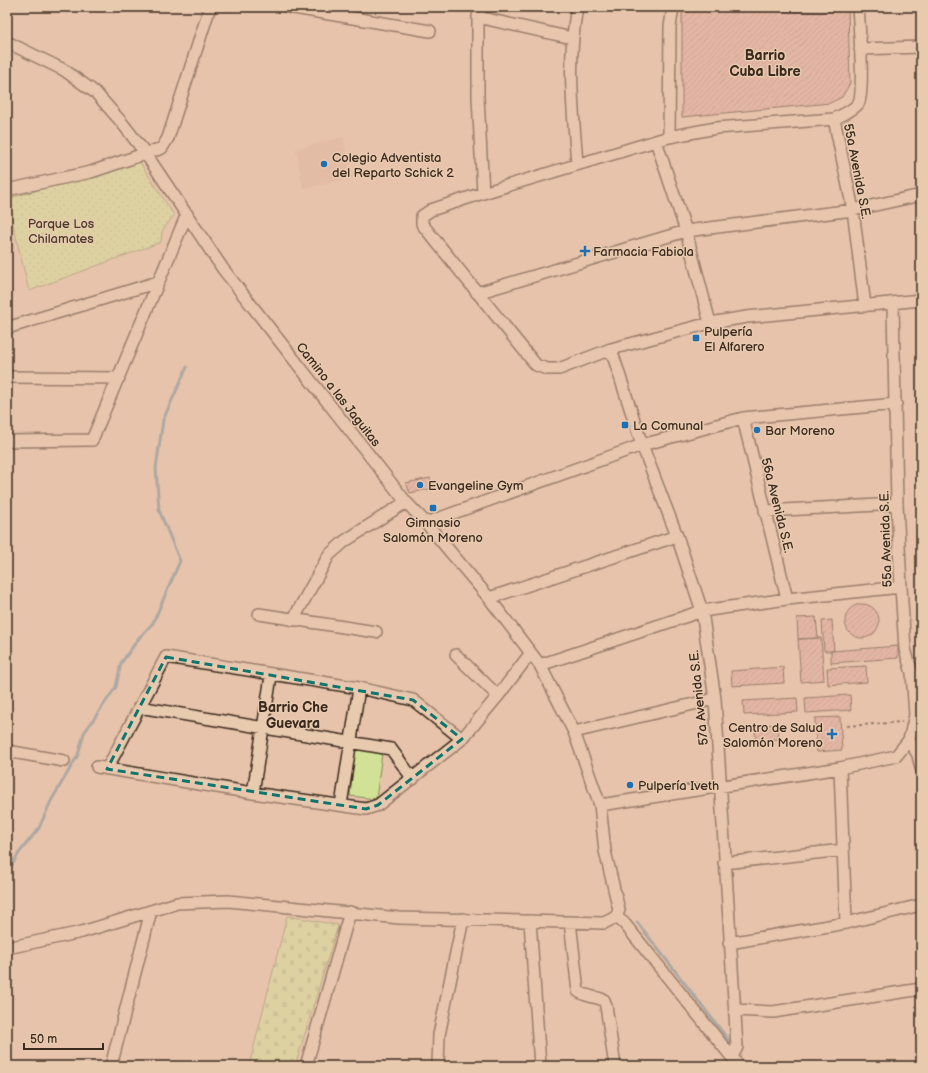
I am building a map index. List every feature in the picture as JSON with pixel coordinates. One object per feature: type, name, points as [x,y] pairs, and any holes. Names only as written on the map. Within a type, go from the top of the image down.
[{"type":"street","points":[[7,190],[91,172],[162,148],[168,138],[210,7]]},
{"type":"street","points":[[288,7],[430,31]]},
{"type":"street","points":[[577,7],[572,38],[570,78],[577,164]]},
{"type":"street","points":[[669,137],[670,27],[673,7]]},
{"type":"street","name":"55a Avenida S.E.","points":[[858,7],[862,87],[859,103],[848,112],[834,119],[853,210],[865,306]]},
{"type":"street","points":[[483,192],[478,97],[479,12],[572,38]]},
{"type":"street","name":"Camino a las Jaguitas","points":[[7,42],[64,70],[96,93],[123,124],[146,154],[223,268],[406,502],[426,523],[489,598],[530,654],[540,665],[574,732],[600,805],[605,851],[619,910],[616,917]]},
{"type":"street","points":[[860,49],[921,47]]},
{"type":"street","points":[[834,119],[716,128],[669,137],[483,192],[432,210],[422,216],[422,224],[536,365],[547,369],[559,369],[611,349],[710,323],[747,317],[893,304],[921,300]]},
{"type":"street","points":[[656,141],[686,231],[710,323]]},
{"type":"street","points":[[477,293],[686,231],[853,210],[921,195]]},
{"type":"street","points":[[7,441],[92,440],[187,214]]},
{"type":"street","points":[[7,328],[158,282]]},
{"type":"street","name":"55a Avenida S.E.","points":[[893,304],[897,504],[901,587],[905,649],[916,673],[915,715],[909,740]]},
{"type":"street","name":"57a Avenida S.E.","points":[[611,349],[642,445],[677,536],[702,611],[715,698],[729,942],[735,1010],[737,1047],[735,1062]]},
{"type":"street","points":[[7,377],[119,378]]},
{"type":"street","points":[[426,523],[642,445],[743,418],[896,404]]},
{"type":"street","name":"56a Avenida S.E.","points":[[743,418],[786,599]]},
{"type":"street","points":[[293,620],[329,555],[345,541],[406,502]]},
{"type":"street","points":[[766,512],[897,504]]},
{"type":"street","points":[[489,598],[677,536]]},
{"type":"street","points":[[540,665],[702,611],[786,599],[901,587]]},
{"type":"street","points":[[259,614],[376,632]]},
{"type":"street","points":[[462,739],[413,700],[359,688],[272,676],[166,657],[139,707],[102,768],[254,793],[366,809],[378,805],[462,739],[498,696],[530,654]]},
{"type":"street","points":[[456,655],[498,696]]},
{"type":"street","points":[[254,793],[272,676]]},
{"type":"street","points":[[341,805],[359,688]]},
{"type":"street","points":[[574,732],[715,698]]},
{"type":"street","points":[[139,707],[391,749],[413,779]]},
{"type":"street","points":[[600,805],[720,785],[840,768],[896,756],[909,740],[918,755],[921,768]]},
{"type":"street","points":[[7,751],[64,761]]},
{"type":"street","points":[[840,768],[846,923]]},
{"type":"street","points":[[724,862],[843,850]]},
{"type":"street","points":[[7,948],[82,932],[177,903],[228,901],[399,918],[604,923],[616,917],[624,923],[735,1062]]},
{"type":"street","points":[[729,942],[846,923],[921,905]]},
{"type":"street","points":[[111,1066],[150,911]]},
{"type":"street","points":[[306,1066],[350,912]]},
{"type":"street","points":[[438,1066],[439,1035],[463,919]]},
{"type":"street","points":[[530,921],[540,1066]]},
{"type":"street","points":[[570,922],[578,991],[582,995],[598,997],[604,1000],[615,1066]]},
{"type":"street","points":[[735,1010],[773,1012],[921,989]]},
{"type":"path","points":[[847,726],[914,722]]},
{"type":"highlighted area","points":[[166,657],[413,700],[462,739],[378,805],[366,809],[107,769]]},
{"type":"shaded area","points":[[681,7],[793,7],[793,9],[681,11]]},
{"type":"shaded area","name":"Colegio Adventista del Reparto Schick 2","points":[[343,137],[352,178],[303,189],[296,149]]},
{"type":"green space","name":"Parque Los Chilamates","points":[[139,161],[174,215],[162,231],[161,242],[29,291],[7,199]]},
{"type":"green space","points":[[355,749],[382,753],[376,799],[350,796]]},
{"type":"green space","points":[[287,916],[338,925],[295,1066],[249,1066]]},
{"type":"building","points":[[848,9],[850,83],[842,97],[830,103],[682,117],[682,11],[725,10],[821,12]]},
{"type":"building","name":"Evangeline Gym","points":[[430,478],[434,488],[410,493],[406,483]]},
{"type":"building","points":[[859,604],[865,604],[869,605],[876,611],[879,621],[878,628],[872,635],[865,638],[859,638],[855,637],[848,631],[845,624],[845,618],[846,614],[852,607]]},
{"type":"building","points":[[816,617],[818,638],[798,639],[797,618]]},
{"type":"building","points":[[832,620],[834,651],[824,651],[822,621]]},
{"type":"building","points":[[821,638],[824,680],[801,682],[798,639]]},
{"type":"building","points":[[898,646],[898,658],[831,663],[831,651]]},
{"type":"building","points":[[866,666],[867,682],[828,685],[827,668]]},
{"type":"building","points":[[783,667],[784,683],[732,686],[731,671]]},
{"type":"building","points":[[850,695],[851,710],[806,713],[805,698]]},
{"type":"building","points":[[797,698],[798,712],[744,715],[743,701]]},
{"type":"building","points":[[840,717],[842,750],[817,752],[815,718]]},
{"type":"building","points":[[778,724],[779,739],[756,741],[755,726]]},
{"type":"waterway","points":[[7,873],[19,853],[39,828],[51,801],[78,755],[84,733],[116,687],[121,663],[139,638],[153,623],[180,561],[159,510],[156,468],[163,420],[187,367]]},
{"type":"waterway","points":[[637,922],[731,1043]]},
{"type":"place","name":"Colegio Adventista del Reparto Schick 2","points":[[324,164]]},
{"type":"place","name":"Farmacia Fabiola","points":[[585,251]]},
{"type":"place","name":"Pulpería El Alfarero","points":[[696,338]]},
{"type":"place","name":"La Comunal","points":[[625,425]]},
{"type":"place","name":"Bar Moreno","points":[[757,430]]},
{"type":"place","name":"Evangeline Gym","points":[[420,485]]},
{"type":"place","name":"Gimnasio Salomón Moreno","points":[[433,508]]},
{"type":"place","name":"Centro de Salud Salomón Moreno","points":[[832,734]]},
{"type":"place","name":"Pulpería Iveth","points":[[630,785]]},
{"type":"district","name":"Barrio Cuba Libre","points":[[765,64]]},
{"type":"district","name":"Barrio Che Guevara","points":[[293,716]]}]
